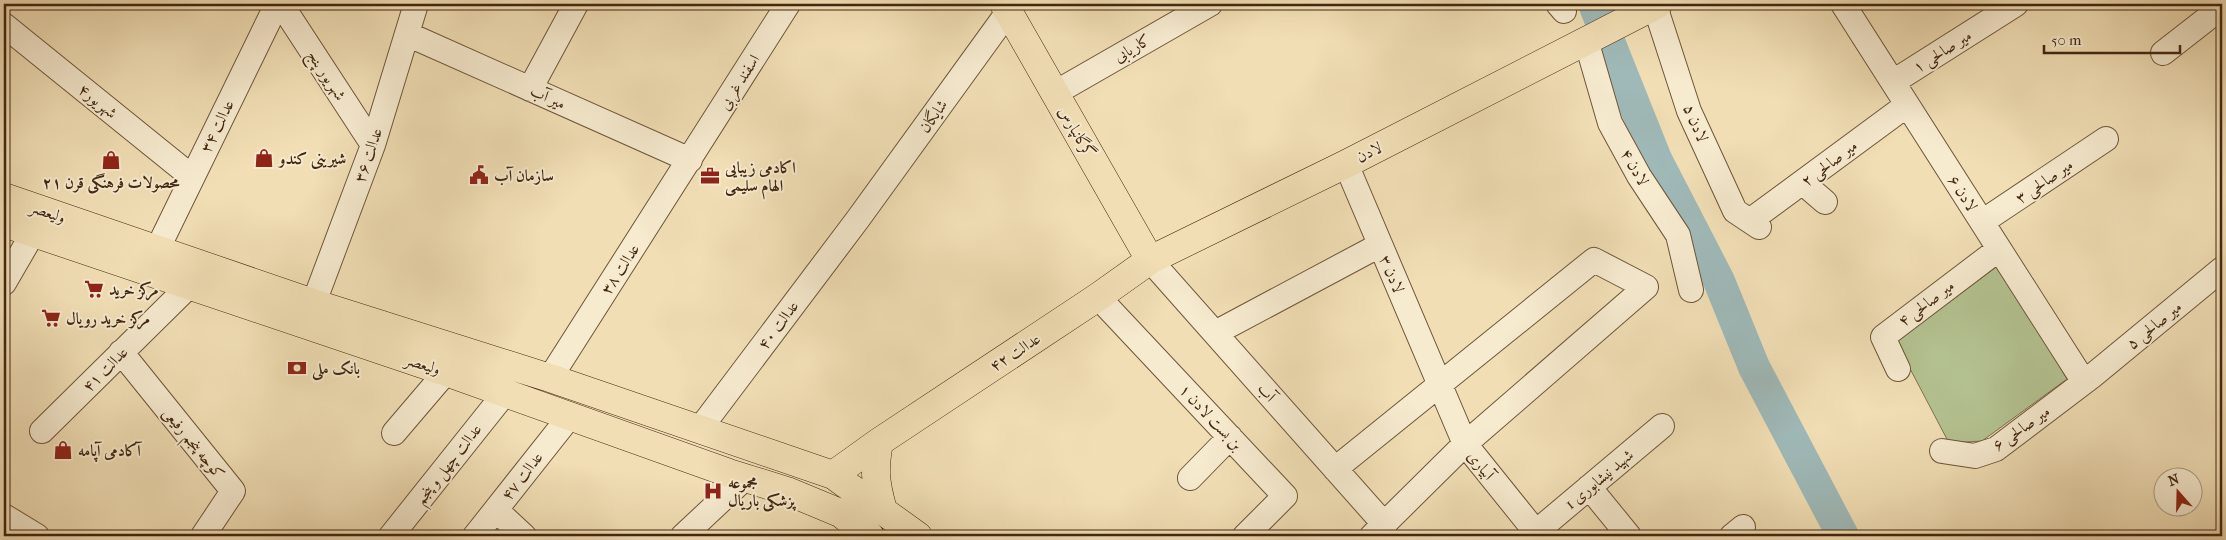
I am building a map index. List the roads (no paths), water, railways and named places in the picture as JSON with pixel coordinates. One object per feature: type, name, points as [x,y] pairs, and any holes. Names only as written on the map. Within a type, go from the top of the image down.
[{"type":"main road","name":"گرگانپارس","points":[[1006,8],[1150,260]]},
{"type":"main road","name":"لادن","points":[[1150,260],[1346,164],[1651,8]]},
{"type":"main road","name":"ولیعصر","points":[[4,197],[157,250],[446,372],[745,478],[787,491],[840,513],[870,536]]},
{"type":"main road","name":"ولیعصر","points":[[4,223],[189,286],[309,314],[550,378],[833,476],[918,536]]},
{"type":"main road","name":"عدالت ۴۲","points":[[833,476],[879,442],[1098,297],[1150,260]]},
{"type":"main road","points":[[879,442],[874,468],[883,510]]},
{"type":"street","name":"شهریور پنج","points":[[279,4],[373,145]]},
{"type":"street","name":"عدالت ۳۴","points":[[157,250],[279,4]]},
{"type":"street","name":"عدالت ۳۶","points":[[309,314],[373,145],[416,4]]},
{"type":"street","points":[[530,89],[576,4]]},
{"type":"street","name":"اسفند غربی","points":[[690,160],[788,4]]},
{"type":"street","name":"کاریابی","points":[[1055,93],[1210,4]]},
{"type":"street","name":"۶ لادن","points":[[1843,4],[1982,222],[2087,379]]},
{"type":"street","name":"۱ میر صالحی","points":[[1893,82],[2016,4]]},
{"type":"street","points":[[2163,53],[2222,7]]},
{"type":"street","name":"شایگان","points":[[858,219],[1006,8]]},
{"type":"street","name":"۵ لادن","points":[[1651,8],[1689,111],[1735,210],[1755,223]]},
{"type":"street","name":"شهریور۴","points":[[4,25],[192,177]]},
{"type":"street","name":"میر آب","points":[[407,34],[690,160]]},
{"type":"street","name":"۴ لادن","points":[[1586,40],[1610,123],[1639,176],[1678,236],[1691,290]]},
{"type":"street","name":"۲ میر صالحی","points":[[1755,223],[1803,183],[1907,105]]},
{"type":"street","name":"۳ میر صالحی","points":[[1982,222],[2106,139]]},
{"type":"street","name":"عدالت ۳۸","points":[[550,378],[690,160]]},
{"type":"street","name":"۳ لادن","points":[[1346,164],[1439,384]]},
{"type":"street","points":[[1803,183],[1825,202]]},
{"type":"street","name":"عدالت ۴۰","points":[[699,430],[858,219]]},
{"type":"street","points":[[4,283],[33,233]]},
{"type":"street","points":[[1215,333],[1380,245]]},
{"type":"street","name":"۴ میر صالحی","points":[[1898,369],[1882,336],[1999,248]]},
{"type":"street","name":"آب","points":[[1150,260],[1336,469],[1378,530]]},
{"type":"street","points":[[1336,469],[1594,260],[1646,286],[1465,444],[1378,530]]},
{"type":"street","name":"۵ میر صالحی","points":[[2087,379],[2220,275]]},
{"type":"street","name":"عدالت ۴۱","points":[[42,431],[189,286]]},
{"type":"street","name":"۱ بن بست لادن","points":[[1098,297],[1285,496],[1245,536]]},
{"type":"street","name":"کوچه پنجم رفیعی","points":[[121,352],[233,491],[203,536]]},
{"type":"street","points":[[394,433],[446,372]]},
{"type":"street","name":"۶ میر صالحی","points":[[1942,451],[1975,456],[1996,449],[2087,379]]},
{"type":"street","name":"آبیاری","points":[[1439,384],[1465,444],[1537,534]]},
{"type":"street","name":"عدالت چهل و پنجم","points":[[391,536],[505,393]]},
{"type":"street","name":"عدالت ۴۷","points":[[475,536],[570,416]]},
{"type":"street","name":"شهید نیشابوری 1","points":[[1537,534],[1589,487],[1662,426]]},
{"type":"street","points":[[1190,478],[1230,437]]},
{"type":"street","points":[[683,536],[745,478]]},
{"type":"street","points":[[1589,487],[1629,536]]},
{"type":"street","points":[[496,510],[524,536]]},
{"type":"street","points":[[4,516],[37,536]]},
{"type":"waterway","points":[[1594,4],[1656,159],[1719,281],[1754,367],[1843,536]]},
{"type":"place","name":"شیرینی کندو","points":[[264,158]]},
{"type":"place","name":"محصولات فرهنگی قرن ۲۱","points":[[111,160]]},
{"type":"place","name":"سازمان آب","points":[[479,175]]},
{"type":"place","name":"اکادمی زیبایی الهام سلیمی","points":[[710,176]]},
{"type":"place","name":"مرکز خرید","points":[[94,289]]},
{"type":"place","name":"مرکز خرید رویال","points":[[51,318]]},
{"type":"place","name":"بانک ملی","points":[[297,368]]},
{"type":"place","name":"آکادمی آپامه","points":[[63,450]]},
{"type":"place","name":"مجموعه پزشکی باریال","points":[[713,491]]}]
